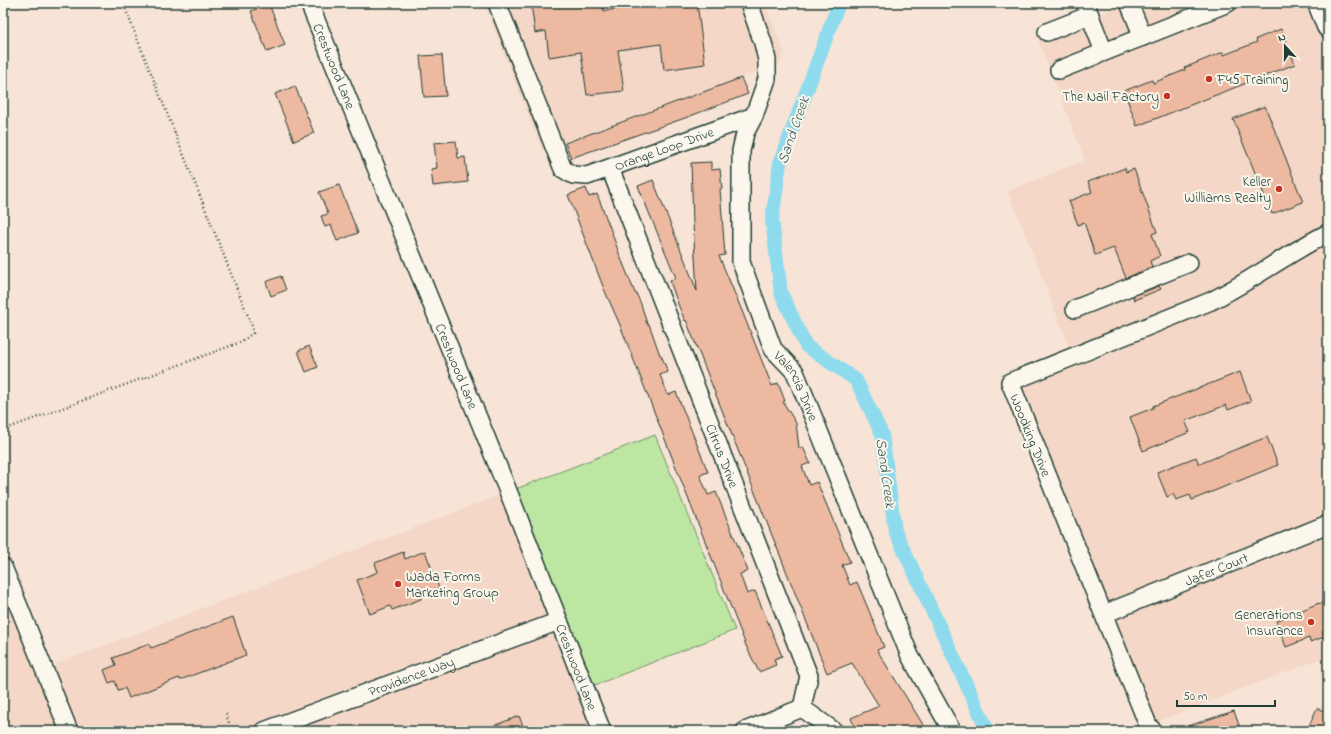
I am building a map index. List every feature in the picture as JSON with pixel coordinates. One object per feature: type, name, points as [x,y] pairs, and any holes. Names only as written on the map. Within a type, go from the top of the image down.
[{"type":"main road","points":[[1319,3],[1328,26]]},
{"type":"street","name":"Crestwood Lane","points":[[309,3],[510,496],[602,731]]},
{"type":"street","name":"Orange Loop Drive","points":[[497,3],[563,169],[573,175],[587,176],[754,116]]},
{"type":"street","name":"Valencia Drive","points":[[749,3],[763,43],[767,60],[767,79],[754,116],[745,133],[741,151],[741,262],[774,349],[795,372],[910,656],[952,731]]},
{"type":"street","points":[[1060,70],[1228,3]]},
{"type":"street","points":[[1133,4],[1143,37]]},
{"type":"street","points":[[1047,32],[1088,9],[1104,52]]},
{"type":"street","name":"Citrus Drive","points":[[610,168],[809,676],[802,708]]},
{"type":"street","name":"Woodking Drive","points":[[1150,728],[1010,382],[1211,301],[1235,288],[1311,241],[1328,233]]},
{"type":"street","points":[[1075,309],[1189,263]]},
{"type":"street","name":"Jafer Court","points":[[1104,614],[1328,524]]},
{"type":"street","points":[[3,567],[69,731]]},
{"type":"street","name":"Providence Way","points":[[264,731],[559,622]]},
{"type":"street","points":[[745,731],[802,708],[834,731]]},
{"type":"path","points":[[3,430],[242,342],[253,333],[252,326],[123,3]]},
{"type":"path","points":[[226,714],[229,723]]},
{"type":"shaded area","points":[[484,3],[765,3],[784,53],[780,63],[542,150]]},
{"type":"shaded area","points":[[1128,3],[1328,3],[1328,656],[1148,725],[1010,382],[1073,356],[1008,191],[1085,160],[1038,39]]},
{"type":"shaded area","points":[[508,492],[602,731],[3,731],[3,567],[45,668]]},
{"type":"green space","points":[[655,435],[735,630],[585,689],[508,492]]},
{"type":"building","points":[[531,3],[602,3],[604,11],[655,3],[697,3],[705,64],[664,70],[661,44],[618,50],[624,91],[587,95],[581,52],[549,57],[546,31],[535,33]]},
{"type":"building","points":[[269,4],[285,45],[267,52],[251,11]]},
{"type":"building","points":[[1281,29],[1295,64],[1137,126],[1124,91],[1152,80],[1153,83],[1223,52],[1224,55],[1257,42],[1256,39]]},
{"type":"building","points":[[442,55],[446,96],[424,97],[420,56]]},
{"type":"building","points":[[741,78],[748,94],[571,158],[565,143]]},
{"type":"building","points":[[295,86],[314,133],[294,141],[275,94]]},
{"type":"building","points":[[1265,106],[1303,202],[1272,214],[1233,119]]},
{"type":"building","points":[[456,141],[458,158],[465,157],[468,182],[433,186],[431,169],[437,168],[434,143]]},
{"type":"building","points":[[711,162],[711,170],[720,169],[722,189],[720,189],[725,255],[719,256],[772,386],[778,383],[785,401],[783,402],[796,423],[799,448],[803,447],[810,463],[802,466],[809,485],[817,482],[850,562],[842,565],[850,585],[857,582],[884,647],[877,650],[927,731],[856,731],[851,718],[879,706],[852,663],[827,673],[686,320],[685,321],[678,304],[670,281],[676,278],[638,186],[653,180],[697,291],[691,163]]},
{"type":"building","points":[[1125,168],[1126,172],[1134,169],[1157,232],[1152,234],[1160,256],[1150,261],[1152,267],[1126,278],[1114,248],[1095,255],[1084,222],[1078,225],[1069,201],[1092,192],[1088,182]]},
{"type":"building","points":[[339,185],[358,233],[337,241],[331,225],[325,227],[321,216],[328,214],[319,192]]},
{"type":"building","points":[[586,188],[589,197],[597,194],[620,256],[641,304],[647,324],[649,324],[668,372],[660,375],[668,395],[676,392],[708,472],[700,475],[708,495],[716,492],[748,571],[740,574],[747,594],[755,591],[782,656],[774,659],[776,665],[759,672],[747,648],[568,195]]},
{"type":"building","points":[[281,276],[286,290],[271,296],[266,282]]},
{"type":"building","points":[[1159,286],[1161,289],[1134,300],[1133,296]]},
{"type":"building","points":[[309,346],[318,367],[306,372],[298,351]]},
{"type":"building","points":[[1240,372],[1251,401],[1228,410],[1226,405],[1185,421],[1190,432],[1143,451],[1130,417],[1153,408],[1153,406]]},
{"type":"building","points":[[1267,437],[1278,465],[1192,500],[1190,495],[1176,500],[1173,494],[1167,497],[1157,472],[1196,457],[1199,464]]},
{"type":"building","name":"Wada Forms Marketing Group","points":[[425,551],[439,588],[421,595],[421,599],[392,610],[390,606],[370,614],[357,580],[378,572],[375,563],[403,552],[405,559]]},
{"type":"building","points":[[1328,601],[1328,630],[1322,632],[1324,637],[1310,642],[1309,638],[1286,647],[1276,621],[1319,603]]},
{"type":"building","points":[[233,617],[246,655],[180,680],[179,678],[129,698],[125,688],[118,690],[115,681],[109,683],[104,670],[116,665],[113,658],[149,644],[151,648]]},
{"type":"building","points":[[1317,708],[1328,713],[1328,731],[1314,731],[1308,728]]},
{"type":"building","points":[[1234,711],[1241,731],[1180,731],[1179,729]]},
{"type":"building","points":[[519,716],[525,731],[483,731],[483,730]]},
{"type":"waterway","name":"Sand Creek","points":[[839,3],[780,163],[772,220],[781,293],[806,346],[856,380],[882,434],[895,531],[988,731]]},
{"type":"place","name":"F45 Training","points":[[1209,79]]},
{"type":"place","name":"The Nail Factory","points":[[1167,96]]},
{"type":"place","name":"Keller Williams Realty","points":[[1279,189]]},
{"type":"place","name":"Wada Forms Marketing Group","points":[[398,584]]},
{"type":"place","name":"Generations Insurance","points":[[1311,622]]}]
